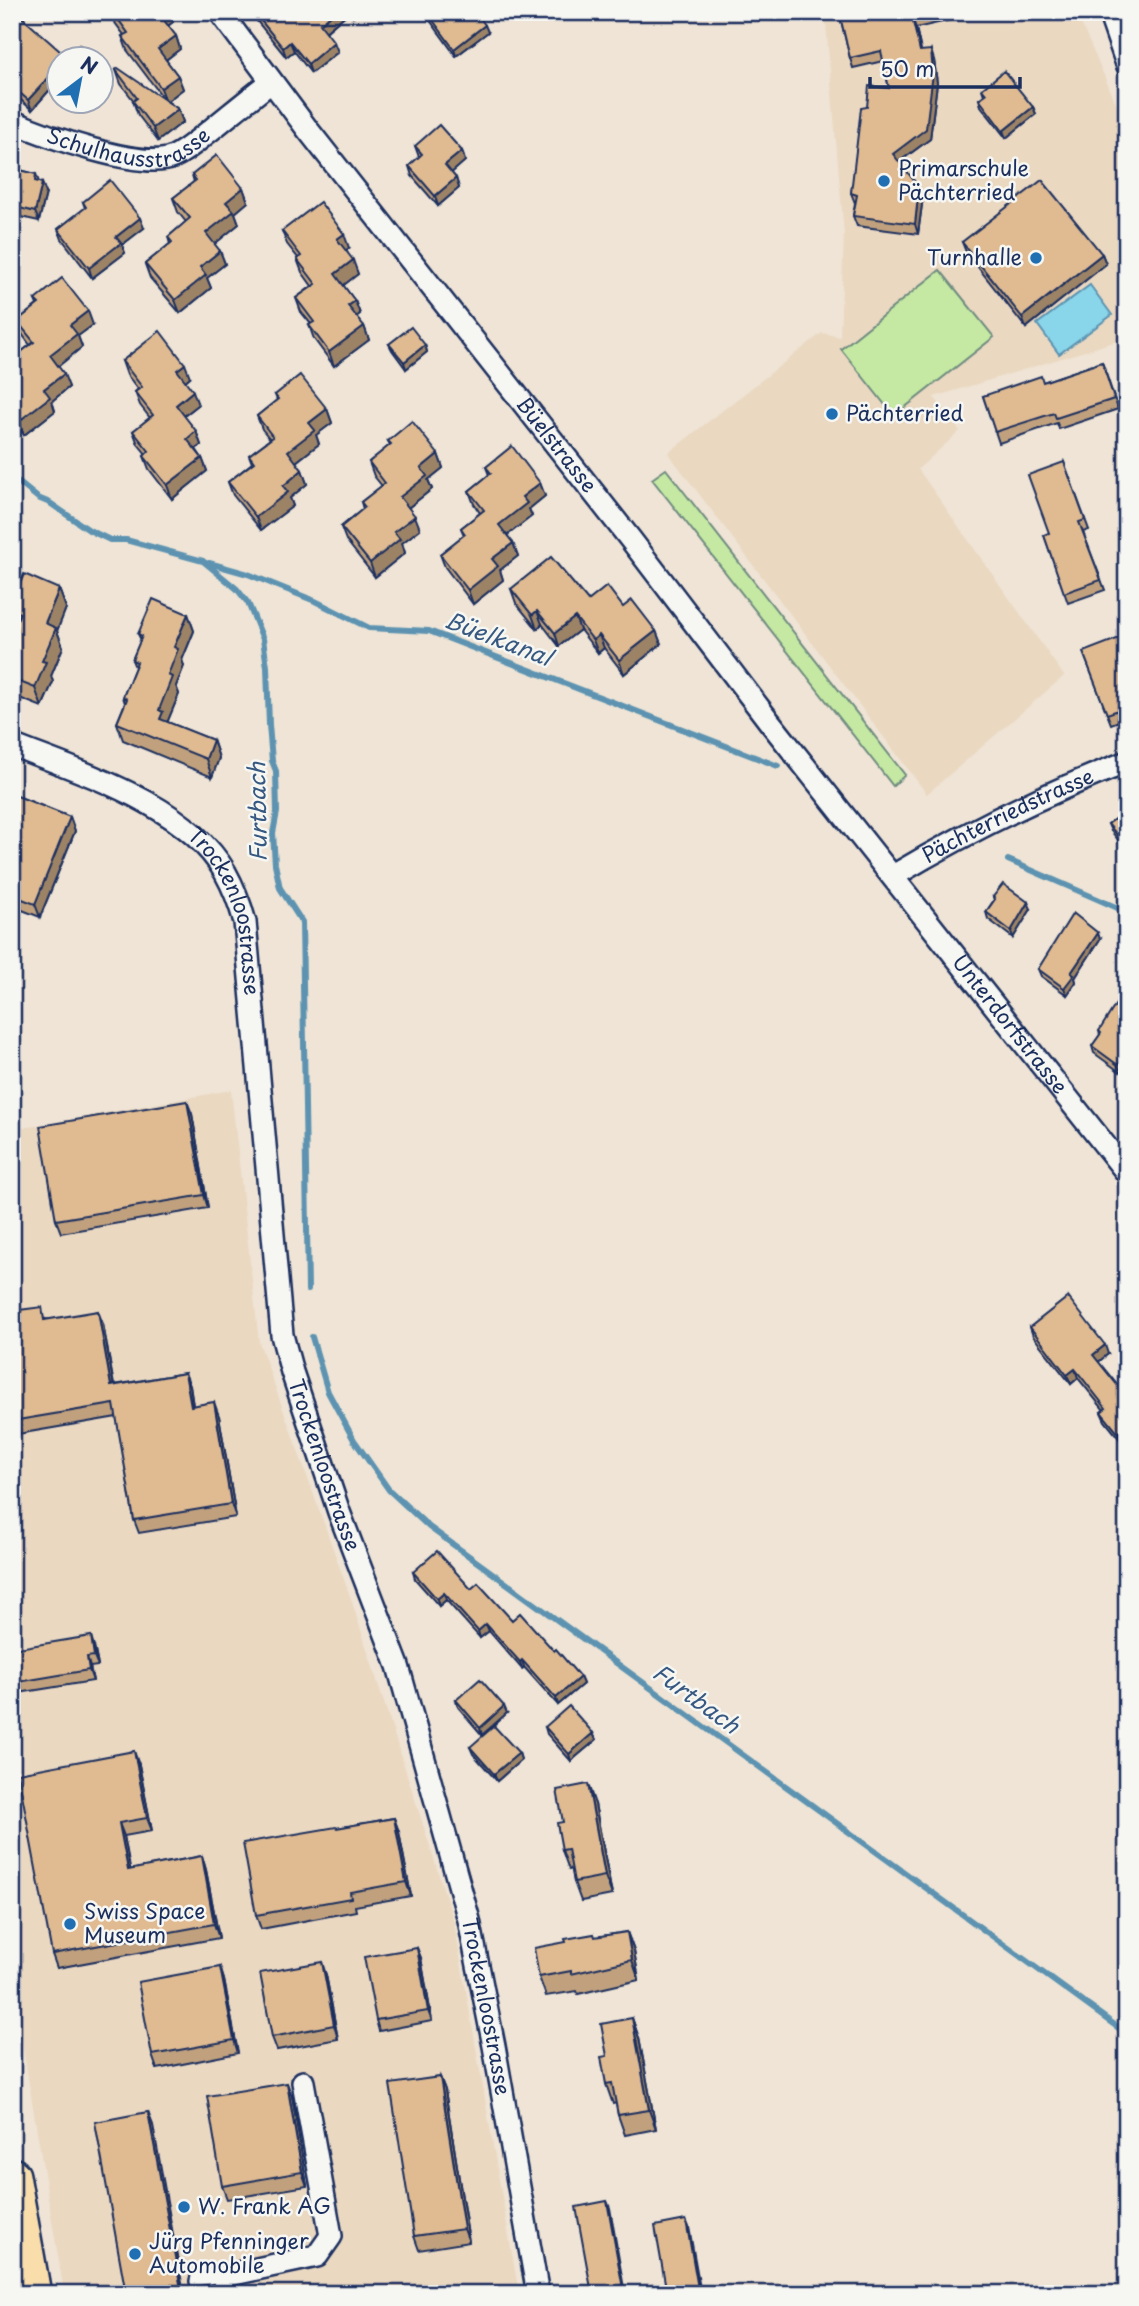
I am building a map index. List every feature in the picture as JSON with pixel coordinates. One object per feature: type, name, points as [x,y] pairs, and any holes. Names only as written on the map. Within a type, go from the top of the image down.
[{"type":"main road","points":[[12,2176],[33,2294]]},
{"type":"street","name":"Büelstrasse","points":[[220,12],[271,82],[631,540],[768,721],[893,876]]},
{"type":"street","points":[[1109,12],[1127,64]]},
{"type":"street","name":"Schulhausstrasse","points":[[12,121],[74,145],[155,162],[188,149],[271,82]]},
{"type":"street","name":"Trockenloostrasse","points":[[12,745],[120,790],[167,813],[196,836],[224,869],[236,894],[245,922],[282,1335],[343,1523],[398,1667],[469,1920],[495,2046],[538,2294]]},
{"type":"street","name":"Pächterriedstrasse","points":[[893,876],[1053,791],[1127,762]]},
{"type":"street","name":"Unterdorfstrasse","points":[[893,876],[1127,1173]]},
{"type":"street","points":[[201,2281],[317,2256],[331,2236],[303,2082]]},
{"type":"shaded area","name":"Pächterried","points":[[825,12],[1076,12],[1127,128],[1127,338],[934,397],[960,431],[918,469],[1064,676],[927,794],[668,453],[822,333],[840,337],[844,234]]},
{"type":"shaded area","points":[[231,1090],[259,1342],[351,1599],[454,1922],[519,2294],[14,2294],[63,2286],[12,1982],[12,1130]]},
{"type":"green space","points":[[940,270],[994,337],[894,416],[841,349]]},
{"type":"green space","points":[[666,469],[905,775],[893,786],[652,479]]},
{"type":"water","points":[[1090,285],[1112,315],[1059,354],[1037,324]]},
{"type":"building","points":[[12,12],[16,12],[54,46],[46,46],[46,80],[28,100],[12,86]]},
{"type":"building","points":[[113,12],[163,12],[160,15],[176,36],[158,49],[178,76],[161,88],[122,36],[128,33]]},
{"type":"building","points":[[254,12],[334,12],[320,24],[334,42],[308,64],[290,42],[283,48]]},
{"type":"building","points":[[427,12],[476,12],[485,25],[454,49]]},
{"type":"building","points":[[839,12],[939,12],[912,18],[920,51],[931,50],[933,73],[926,129],[893,154],[919,187],[915,224],[853,216],[857,195],[851,193],[861,108],[867,107],[869,86],[889,88],[881,51],[850,58]]},
{"type":"building","points":[[118,68],[178,109],[153,128],[133,101],[137,98],[116,70]]},
{"type":"building","points":[[1004,71],[1033,107],[1003,131],[979,99],[986,94],[982,89]]},
{"type":"building","points":[[439,125],[462,151],[445,165],[456,178],[435,196],[409,166],[422,154],[415,146]]},
{"type":"building","points":[[217,155],[243,188],[226,202],[234,211],[206,233],[220,251],[200,267],[206,275],[175,300],[145,264],[172,242],[168,237],[190,218],[173,198],[196,180],[192,175]]},
{"type":"building","points":[[12,168],[36,174],[35,181],[42,183],[35,212],[12,206]]},
{"type":"building","points":[[110,180],[140,218],[116,237],[121,243],[89,268],[58,229],[86,207],[83,202]]},
{"type":"building","name":"Turnhalle","points":[[1042,180],[1102,254],[1022,317],[962,242]]},
{"type":"building","points":[[320,202],[344,234],[337,239],[353,260],[335,274],[355,301],[348,306],[364,326],[329,352],[309,325],[314,322],[296,298],[316,284],[297,259],[301,256],[282,231]]},
{"type":"building","points":[[62,278],[88,311],[70,325],[77,334],[50,355],[64,374],[44,389],[50,397],[19,421],[12,412],[12,368],[16,364],[12,359],[34,342],[17,321],[39,304],[35,300]]},
{"type":"building","points":[[411,327],[425,345],[404,362],[389,344]]},
{"type":"building","points":[[160,331],[185,364],[177,370],[193,391],[176,405],[196,431],[187,439],[202,458],[167,485],[144,456],[149,451],[133,431],[153,415],[135,392],[142,387],[122,361]]},
{"type":"building","points":[[1102,362],[1114,399],[1056,418],[1054,413],[995,432],[983,396],[1041,376],[1043,382]]},
{"type":"building","points":[[300,375],[327,409],[309,423],[315,430],[288,451],[302,470],[283,486],[288,492],[256,517],[228,482],[254,462],[249,455],[273,437],[257,416],[278,399],[275,395]]},
{"type":"building","points":[[412,421],[438,454],[421,468],[427,476],[400,497],[415,516],[394,532],[400,539],[370,563],[341,527],[365,507],[361,502],[385,483],[369,462],[391,444],[388,441]]},
{"type":"building","points":[[512,446],[540,483],[522,497],[527,503],[499,525],[513,543],[492,559],[498,566],[468,590],[440,554],[465,534],[461,528],[484,510],[469,491],[491,473],[486,467]]},
{"type":"building","points":[[1064,462],[1085,520],[1079,522],[1101,580],[1064,593],[1044,535],[1049,533],[1028,475]]},
{"type":"building","points":[[551,557],[588,601],[607,586],[623,607],[632,600],[656,631],[619,660],[599,635],[593,640],[575,617],[555,633],[537,611],[532,615],[511,589]]},
{"type":"building","points":[[24,574],[59,589],[45,623],[56,628],[42,661],[46,662],[35,688],[12,679],[12,632],[20,613],[12,610],[12,603]]},
{"type":"building","points":[[153,599],[188,614],[174,647],[178,649],[168,675],[172,677],[159,710],[163,712],[160,719],[213,740],[206,759],[117,723],[127,699],[123,697],[137,662],[132,660],[142,636],[138,634]]},
{"type":"building","points":[[1122,637],[1127,649],[1127,707],[1107,714],[1083,652]]},
{"type":"building","points":[[12,794],[70,817],[35,904],[12,895]]},
{"type":"building","points":[[1127,810],[1127,847],[1108,824]]},
{"type":"building","points":[[1003,884],[1028,902],[1011,931],[986,912]]},
{"type":"building","points":[[1073,913],[1098,933],[1064,988],[1038,969]]},
{"type":"building","points":[[1116,1004],[1127,1013],[1127,1047],[1124,1050],[1127,1053],[1118,1065],[1092,1046]]},
{"type":"building","points":[[187,1101],[204,1195],[56,1220],[40,1126]]},
{"type":"building","points":[[1068,1297],[1105,1345],[1093,1355],[1127,1397],[1127,1426],[1118,1433],[1101,1412],[1106,1408],[1075,1369],[1067,1375],[1030,1327]]},
{"type":"building","points":[[42,1307],[44,1320],[98,1311],[111,1386],[185,1373],[191,1406],[214,1402],[231,1504],[134,1520],[114,1404],[12,1421],[12,1311]]},
{"type":"building","points":[[437,1551],[471,1589],[478,1583],[512,1620],[520,1613],[580,1677],[556,1698],[486,1624],[478,1631],[444,1593],[437,1599],[413,1572]]},
{"type":"building","points":[[91,1636],[94,1656],[87,1657],[89,1670],[12,1683],[12,1649]]},
{"type":"building","points":[[480,1679],[504,1706],[480,1728],[456,1700]]},
{"type":"building","points":[[569,1706],[593,1733],[569,1754],[545,1727]]},
{"type":"building","points":[[494,1726],[519,1753],[494,1774],[470,1747]]},
{"type":"building","points":[[134,1751],[147,1818],[119,1823],[128,1870],[202,1856],[214,1924],[52,1954],[18,1773]]},
{"type":"building","points":[[588,1784],[605,1876],[574,1882],[568,1849],[562,1850],[557,1823],[563,1822],[557,1790]]},
{"type":"building","points":[[394,1818],[406,1882],[350,1892],[351,1898],[256,1915],[243,1843]]},
{"type":"building","points":[[627,1932],[632,1960],[571,1974],[571,1971],[539,1977],[534,1948],[594,1934],[595,1937]]},
{"type":"building","points":[[417,1948],[428,2011],[376,2020],[364,1957]]},
{"type":"building","points":[[322,1962],[334,2025],[272,2037],[260,1973]]},
{"type":"building","points":[[220,1967],[234,2040],[152,2055],[138,1982]]},
{"type":"building","points":[[632,2018],[649,2110],[618,2115],[612,2083],[606,2084],[601,2057],[607,2056],[601,2024]]},
{"type":"building","points":[[440,2077],[464,2229],[414,2236],[390,2084]]},
{"type":"building","points":[[287,2083],[302,2172],[222,2186],[207,2096]]},
{"type":"building","points":[[148,2112],[181,2289],[213,2284],[215,2294],[126,2294],[95,2122]]},
{"type":"building","points":[[607,2201],[624,2294],[592,2294],[576,2207]]},
{"type":"building","points":[[686,2220],[699,2294],[667,2294],[655,2226]]},
{"type":"waterway","name":"Furtbach","points":[[12,477],[38,498],[110,540],[126,540],[203,561],[237,589],[248,603],[263,639],[272,761],[276,771],[277,812],[273,833],[275,864],[280,888],[302,922],[308,1290]]},
{"type":"waterway","name":"Büelkanal","points":[[209,563],[248,574],[315,601],[369,628],[429,631],[778,766]]},
{"type":"waterway","points":[[1008,860],[1127,912]]},
{"type":"waterway","name":"Furtbach","points":[[312,1337],[328,1392],[354,1440],[389,1490],[429,1527],[1127,2034]]},
{"type":"place","name":"Primarschule Pächterried","points":[[884,181]]},
{"type":"place","name":"Turnhalle","points":[[1036,258]]},
{"type":"place","name":"Pächterried","points":[[832,414]]},
{"type":"place","name":"Swiss Space Museum","points":[[70,1924]]},
{"type":"place","name":"W. Frank AG","points":[[184,2207]]},
{"type":"place","name":"Jürg Pfenninger Automobile","points":[[135,2254]]}]
